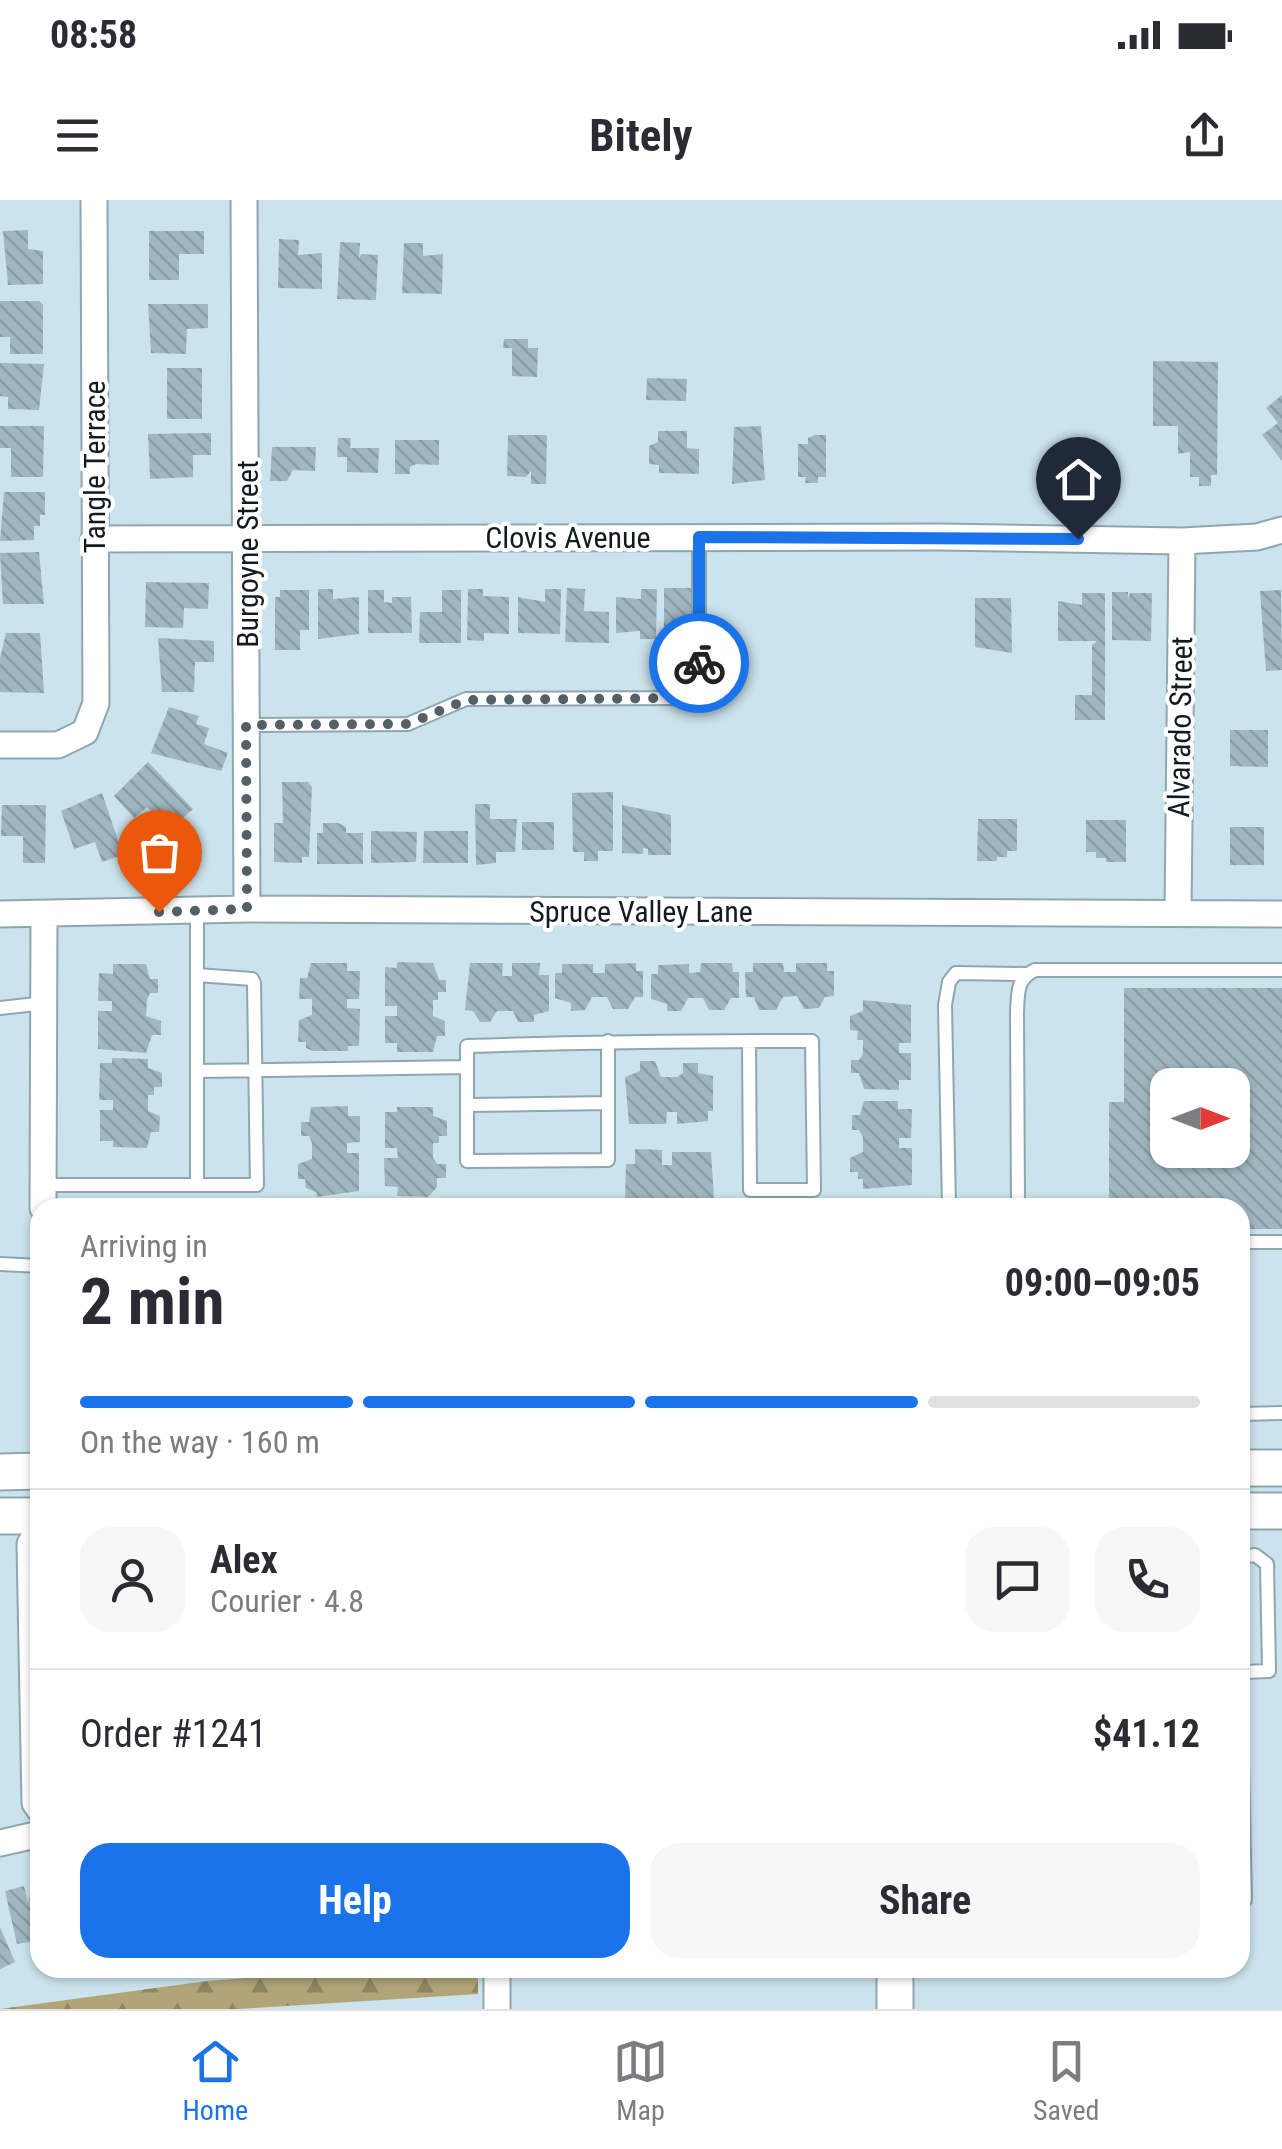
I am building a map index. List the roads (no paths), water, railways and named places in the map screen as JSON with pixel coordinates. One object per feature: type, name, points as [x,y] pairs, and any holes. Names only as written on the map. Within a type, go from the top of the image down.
[{"type":"main road","points":[[1250,1468],[1282,1468]]},
{"type":"main road","points":[[0,1472],[30,1471]]},
{"type":"main road","points":[[1250,1511],[1282,1511]]},
{"type":"main road","points":[[0,1516],[30,1516]]},
{"type":"main road","points":[[894,1978],[894,2009]]},
{"type":"street","name":"Tangle Terrace","points":[[0,745],[58,745],[85,732],[96,703],[94,200]]},
{"type":"street","name":"Burgoyne Street","points":[[244,200],[247,909]]},
{"type":"street","name":"Clovis Avenue","points":[[94,539],[699,537],[1182,541],[1257,537],[1282,530]]},
{"type":"street","name":"Alvarado Street","points":[[1178,914],[1182,541]]},
{"type":"street","name":"Spruce Valley Lane","points":[[0,914],[247,909],[1282,914]]},
{"type":"street","points":[[43,1196],[44,914]]},
{"type":"street","points":[[0,1843],[30,1836]]},
{"type":"street","points":[[497,1978],[497,2009]]},
{"type":"lane","points":[[246,725],[408,724],[466,700],[689,698],[699,663],[699,537]]},
{"type":"lane","points":[[197,911],[197,1184]]},
{"type":"lane","points":[[949,1198],[945,1005],[949,982],[956,973],[1282,970]]},
{"type":"lane","points":[[1018,1198],[1017,1012],[1018,986],[1025,974]]},
{"type":"lane","points":[[43,1196],[197,1184],[256,1184],[254,983],[197,975]]},
{"type":"lane","points":[[0,1008],[44,1003]]},
{"type":"lane","points":[[608,1041],[608,1160],[467,1160],[468,1046],[608,1041],[750,1041],[812,1041],[814,1190],[750,1190],[750,1041]]},
{"type":"lane","points":[[197,1070],[467,1067]]},
{"type":"lane","points":[[467,1104],[608,1103]]},
{"type":"lane","points":[[1250,1242],[1282,1242]]},
{"type":"lane","points":[[0,1264],[30,1266]]},
{"type":"lane","points":[[1250,1414],[1282,1413]]},
{"type":"lane","points":[[1250,1556],[1267,1564],[1269,1671],[1250,1672]]}]
